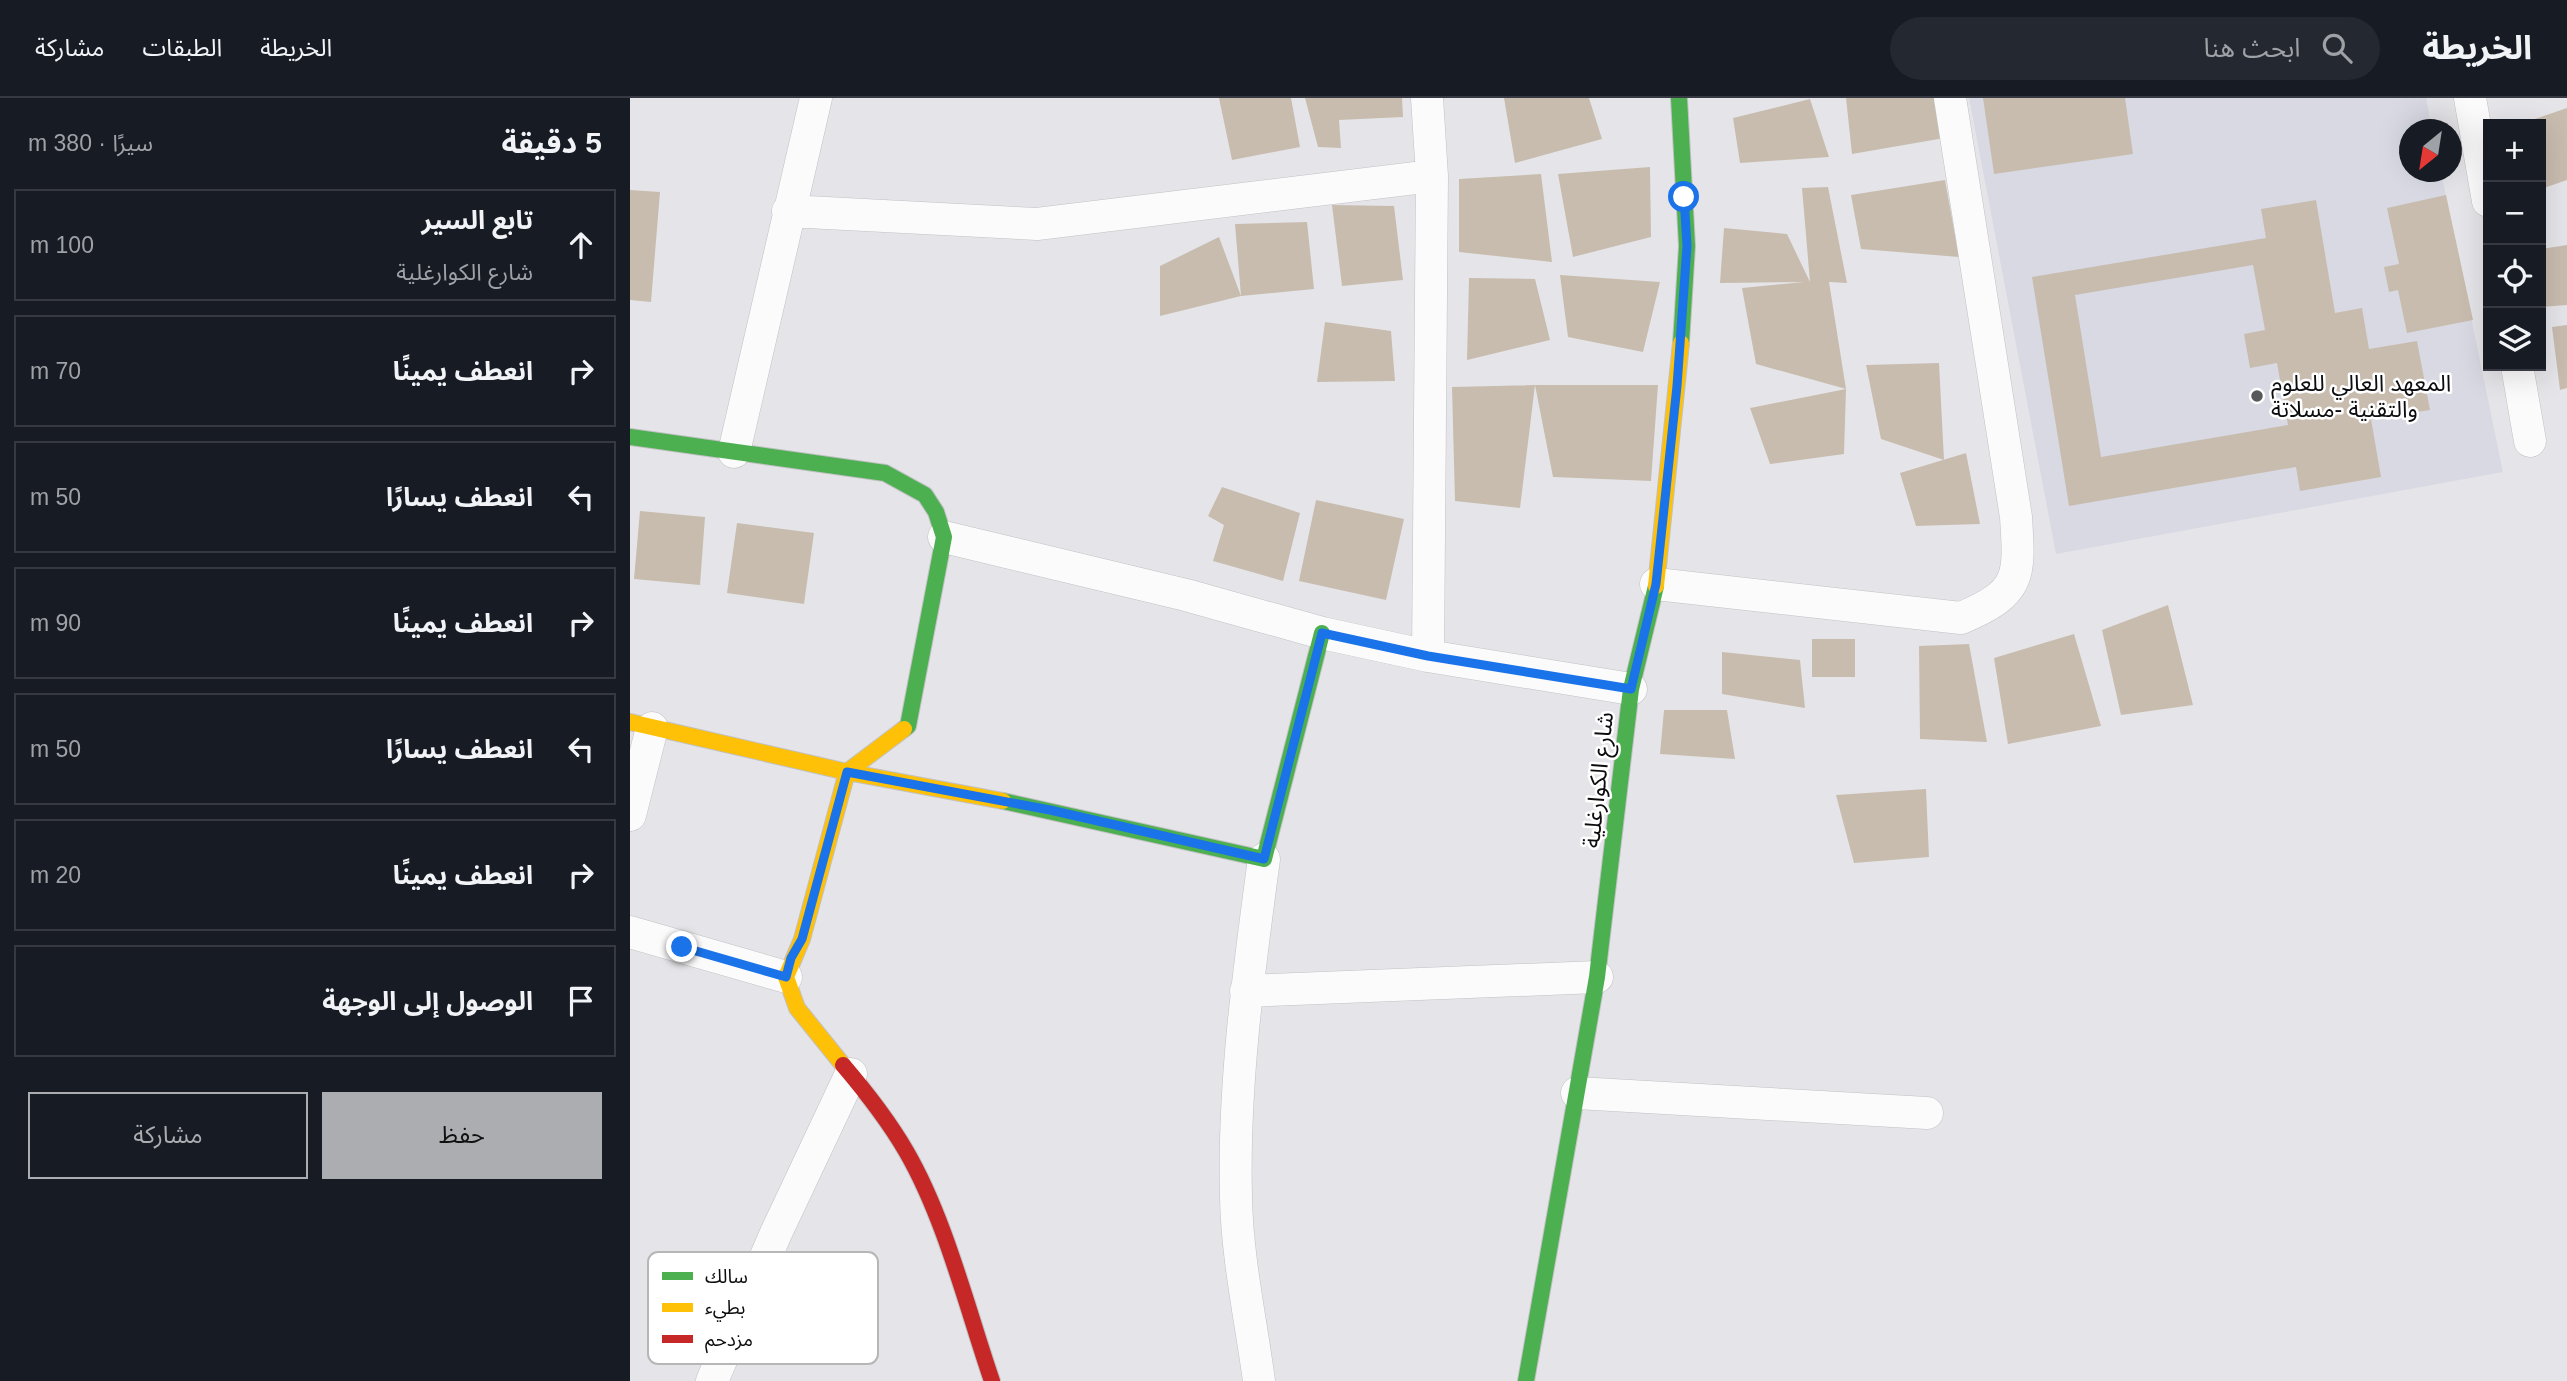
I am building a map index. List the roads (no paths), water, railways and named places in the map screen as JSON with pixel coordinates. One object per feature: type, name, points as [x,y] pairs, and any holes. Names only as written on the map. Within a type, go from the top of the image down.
[{"type":"street","points":[[734,452],[816,98]]},
{"type":"street","points":[[1427,98],[1432,176],[1428,656]]},
{"type":"street","name":"شارع الكوارغلية","points":[[1526,1381],[1597,977],[1631,689],[1656,584],[1680,360],[1687,246],[1679,98]]},
{"type":"street","points":[[1656,584],[1961,618],[1983,609],[2010,590],[2019,558],[2016,517],[1950,98]]},
{"type":"street","points":[[2470,98],[2485,182]]},
{"type":"street","points":[[788,211],[1037,224],[1432,176]]},
{"type":"street","points":[[2518,371],[2530,441]]},
{"type":"street","points":[[630,437],[885,473],[912,483],[930,500],[939,516],[944,537],[908,726],[847,772],[802,939],[791,958],[786,977],[797,1008],[851,1074],[907,1152],[943,1235],[992,1381]]},
{"type":"street","points":[[944,537],[1186,595],[1322,633],[1428,656],[1631,689]]},
{"type":"street","points":[[1259,1381],[1236,1199],[1236,1125],[1246,991],[1264,859],[1322,633]]},
{"type":"street","points":[[630,815],[641,725],[847,772],[1050,810],[1264,859]]},
{"type":"street","points":[[630,933],[786,977]]},
{"type":"street","points":[[1246,991],[1597,977]]},
{"type":"street","points":[[768,1252],[851,1074]]},
{"type":"street","points":[[1577,1093],[1927,1113]]},
{"type":"street","points":[[712,1381],[719,1364]]},
{"type":"place","name":"المعهد العالي للعلوم والتقنية -مسلاتة","points":[[2257,396]]}]
